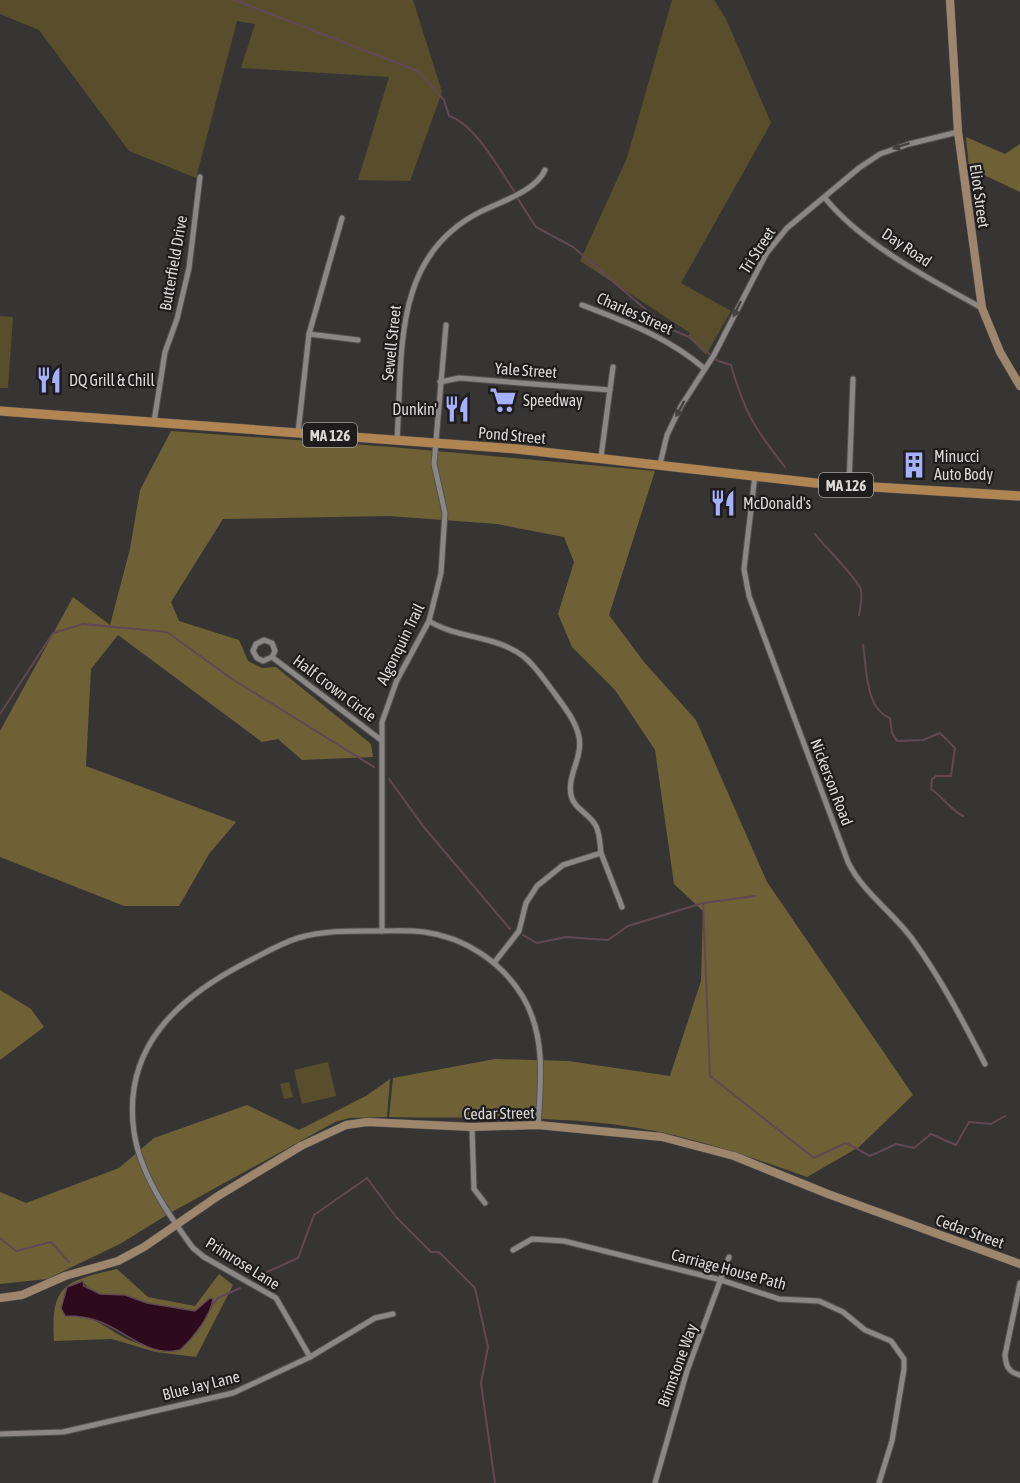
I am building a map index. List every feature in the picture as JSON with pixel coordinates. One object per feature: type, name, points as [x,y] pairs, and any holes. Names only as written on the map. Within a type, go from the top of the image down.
[{"type":"main road","name":"Pond Street","points":[[0,411],[435,443],[601,457],[849,486],[1020,496]]},
{"type":"street","name":"Eliot Street","points":[[950,0],[958,132],[982,308],[1000,352],[1020,386]]},
{"type":"street","name":"Tri Street","points":[[660,464],[672,425],[712,357],[772,245],[787,228],[859,168],[880,154],[958,132]]},
{"type":"street","name":"Sewell Street","points":[[397,440],[406,310],[430,251],[440,240],[470,217],[527,188],[542,177],[545,170]]},
{"type":"street","name":"Butterfield Drive","points":[[154,422],[163,359],[177,319],[188,274],[200,177]]},
{"type":"street","name":"Day Road","points":[[825,198],[844,219],[880,245],[982,308]]},
{"type":"street","points":[[298,433],[309,334],[342,218]]},
{"type":"street","name":"Charles Street","points":[[582,305],[655,334],[688,354],[705,369]]},
{"type":"street","name":"Algonquin Trail","points":[[382,931],[381,740],[389,697],[429,621],[441,573],[445,513],[435,477],[435,443],[446,325]]},
{"type":"street","points":[[309,334],[358,340]]},
{"type":"street","points":[[601,457],[614,367]]},
{"type":"street","name":"Yale Street","points":[[440,382],[459,378],[610,390]]},
{"type":"street","points":[[849,486],[853,379]]},
{"type":"street","name":"Nickerson Road","points":[[755,475],[744,569],[748,596],[848,862],[859,881],[911,937],[930,965],[953,1000],[985,1064]]},
{"type":"street","points":[[429,621],[443,628],[505,646],[523,656],[538,670],[572,717],[579,732],[580,749],[570,792],[574,804],[587,814],[596,826],[601,853],[622,907]]},
{"type":"street","name":"Half Crown Circle","points":[[264,640],[272,643],[275,651],[272,657],[267,661],[257,658],[254,651],[256,644],[264,640]]},
{"type":"street","name":"Half Crown Circle","points":[[272,657],[381,740]]},
{"type":"street","points":[[494,963],[519,931],[526,903],[537,886],[563,865],[601,853]]},
{"type":"street","name":"Primrose Lane","points":[[310,1357],[276,1298],[204,1257],[193,1248],[176,1224],[146,1172],[134,1132],[137,1081],[158,1030],[179,1006],[199,989],[277,946],[298,938],[326,932],[382,931],[425,932],[454,939],[494,963],[522,996],[537,1031],[540,1055],[538,1125]]},
{"type":"street","name":"Cedar Street","points":[[0,1298],[22,1295],[65,1276],[118,1261],[144,1247],[176,1224],[301,1146],[346,1125],[376,1122],[472,1127],[538,1125],[662,1137],[712,1149],[1020,1264]]},
{"type":"street","points":[[472,1127],[474,1189],[485,1203]]},
{"type":"street","name":"Carriage House Path","points":[[513,1250],[532,1239],[564,1241],[721,1280],[779,1299],[805,1299],[829,1304],[865,1330],[885,1336],[899,1350],[904,1359],[901,1395],[892,1441],[879,1483]]},
{"type":"street","name":"Brimstone Way","points":[[655,1483],[687,1371],[729,1257]]},
{"type":"street","points":[[1020,1283],[1005,1355],[1006,1366],[1011,1372],[1020,1375]]},
{"type":"street","name":"Blue Jay Lane","points":[[0,1434],[63,1432],[233,1393],[310,1357],[375,1318],[393,1314]]},
{"type":"shaded area","points":[[0,0],[413,0],[442,92],[410,181],[358,180],[389,77],[241,68],[255,24],[237,21],[196,178],[129,151],[39,30],[0,14]]},
{"type":"shaded area","points":[[672,0],[714,0],[726,19],[771,123],[681,283],[731,311],[706,355],[688,337],[690,333],[580,261],[627,158]]},
{"type":"shaded area","points":[[966,137],[1005,154],[1020,144],[1020,192],[969,168]]},
{"type":"shaded area","points":[[0,316],[13,317],[8,388],[0,388]]},
{"type":"shaded area","points":[[171,431],[392,447],[655,471],[609,615],[644,662],[696,720],[767,882],[913,1095],[859,1147],[807,1177],[690,1139],[618,1125],[532,1119],[389,1117],[393,1078],[495,1059],[568,1061],[670,1076],[701,981],[703,911],[674,884],[655,750],[615,690],[572,647],[558,614],[574,562],[564,537],[497,524],[389,516],[223,519],[171,602],[179,621],[239,640],[248,661],[262,668],[276,667],[371,744],[373,757],[302,760],[278,739],[262,742],[118,635],[91,669],[86,766],[236,822],[209,854],[179,906],[124,906],[0,857],[0,731],[73,597],[110,625],[130,549],[140,490]]},
{"type":"shaded area","points":[[0,990],[31,1009],[44,1027],[0,1060]]},
{"type":"shaded area","points":[[328,1062],[336,1096],[302,1104],[294,1070]]},
{"type":"shaded area","points":[[390,1079],[387,1117],[350,1118],[335,1122],[170,1213],[120,1244],[47,1279],[0,1284],[0,1192],[26,1203],[119,1168],[154,1138],[247,1105],[299,1130],[366,1096]]},
{"type":"shaded area","points":[[289,1082],[293,1097],[284,1099],[280,1084]]},
{"type":"shaded area","points":[[117,1269],[148,1297],[195,1306],[219,1274],[233,1285],[196,1357],[156,1352],[112,1339],[54,1341],[55,1307],[65,1288],[86,1277]],"holes":[[[83,1282],[92,1292],[125,1295],[147,1303],[195,1311],[210,1298],[212,1307],[199,1328],[180,1350],[163,1349],[124,1338],[96,1321],[65,1316],[61,1308],[68,1290]]]},
{"type":"shaded area","points":[[83,1281],[84,1286],[100,1294],[125,1295],[147,1303],[195,1311],[210,1298],[213,1299],[209,1313],[201,1326],[180,1350],[157,1350],[98,1321],[65,1316],[61,1308],[67,1287]]},
{"type":"waterway","points":[[233,0],[242,3]]},
{"type":"waterway","points":[[242,0],[242,3],[418,71],[444,100],[449,116],[459,121],[477,137],[514,191]]},
{"type":"waterway","points":[[518,199],[536,227],[573,247],[666,327],[689,337],[718,361],[731,365],[741,396],[752,419],[785,467]]},
{"type":"waterway","points":[[815,534],[859,585],[862,596],[859,615]]},
{"type":"waterway","points":[[0,714],[53,633],[83,624],[167,632],[232,679],[374,767]]},
{"type":"waterway","points":[[863,645],[872,697],[876,706],[890,718],[892,733],[897,741],[923,740],[940,733],[955,748],[951,776],[936,776],[932,779],[931,789],[963,816]]},
{"type":"waterway","points":[[389,779],[423,826],[510,929]]},
{"type":"waterway","points":[[523,935],[537,943],[566,937],[608,940],[628,926],[703,903],[755,896]]},
{"type":"waterway","points":[[703,903],[710,1076],[814,1158],[846,1143],[870,1156],[896,1144],[914,1148],[931,1134],[956,1145],[969,1122],[991,1124],[1005,1116]]},
{"type":"waterway","points":[[256,1277],[298,1258],[314,1215],[367,1178],[396,1217],[431,1252],[439,1252],[475,1288],[488,1347],[481,1383],[495,1483]]},
{"type":"waterway","points":[[0,1238],[16,1251],[51,1242],[69,1262]]},
{"type":"waterway","points":[[212,1305],[218,1298],[240,1288]]},
{"type":"place","name":"DQ Grill & Chill","points":[[49,380]]},
{"type":"place","name":"Speedway","points":[[503,400]]},
{"type":"place","name":"Dunkin'","points":[[457,409]]},
{"type":"place","name":"Minucci Auto Body","points":[[914,465]]},
{"type":"place","name":"McDonald's","points":[[723,503]]}]
